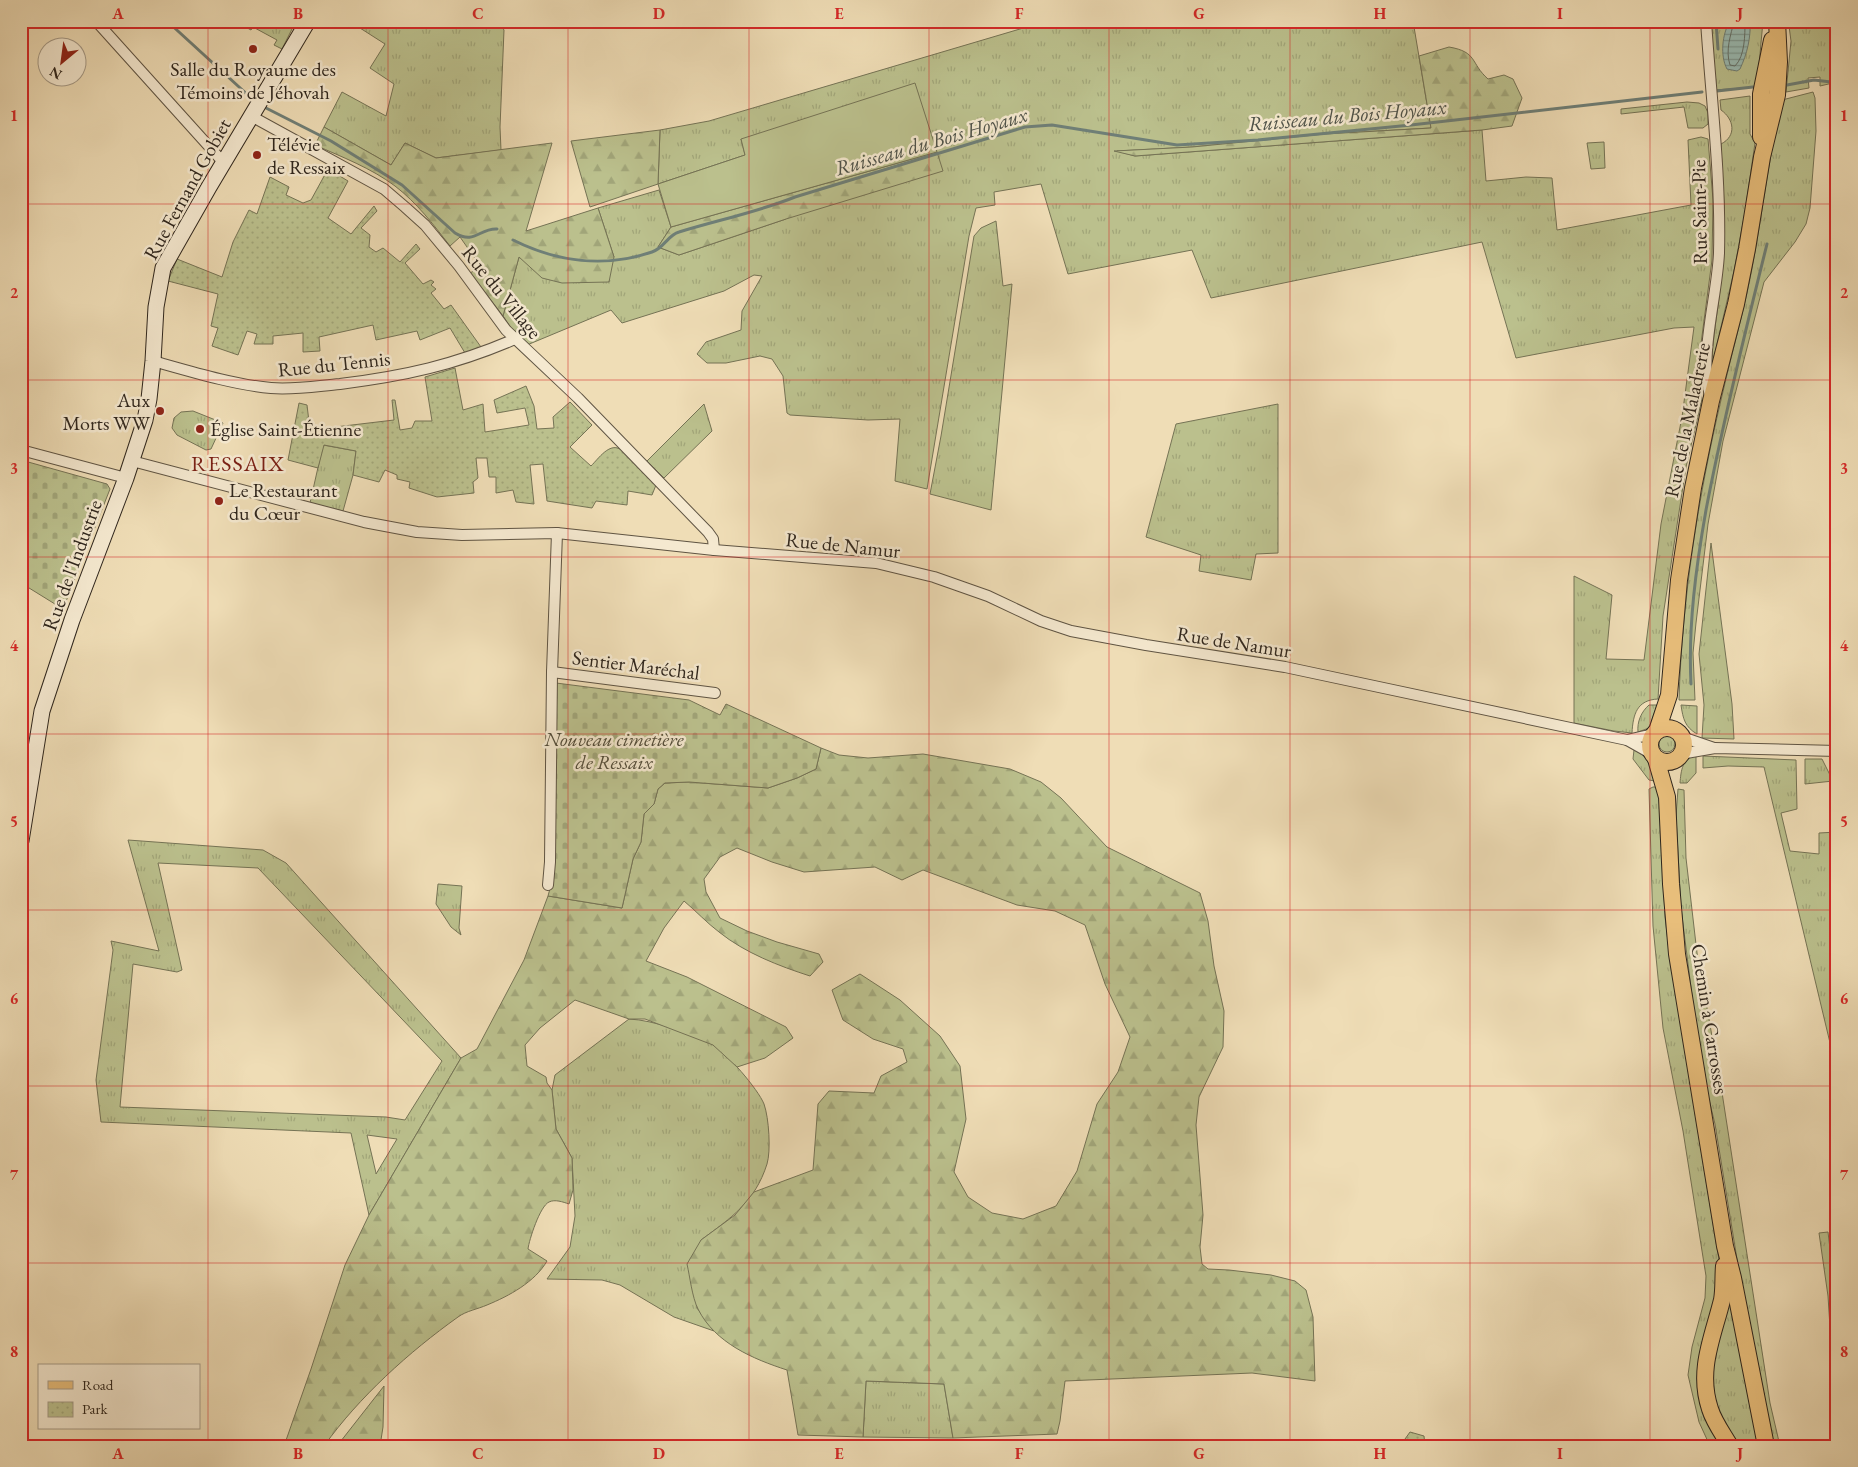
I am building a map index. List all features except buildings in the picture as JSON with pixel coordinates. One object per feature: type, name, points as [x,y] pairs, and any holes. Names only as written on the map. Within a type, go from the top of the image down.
[{"type":"main road","name":"Rue de la Maladrerie","points":[[1655,732],[1669,695],[1673,635],[1684,538],[1711,401],[1736,304],[1762,157],[1777,95],[1779,62],[1776,21]]},
{"type":"main road","name":"Rue de la Maladrerie","points":[[1669,695],[1680,734]]},
{"type":"main road","points":[[1667,728],[1680,734],[1684,748],[1678,757],[1666,762],[1654,756],[1650,744],[1655,732],[1667,728]]},
{"type":"main road","name":"Chemin à Carrosses","points":[[1654,756],[1667,798],[1671,884],[1677,954],[1725,1246],[1766,1446]]},
{"type":"main road","name":"Chemin à Carrosses","points":[[1667,798],[1678,757]]},
{"type":"main road","name":"Chemin à Carrosses","points":[[1725,1246],[1722,1300],[1706,1355],[1704,1374],[1710,1409],[1730,1446]]},
{"type":"street","points":[[96,21],[224,162]]},
{"type":"street","name":"Rue Fernand Gobiet","points":[[126,478],[145,420],[149,400],[156,307],[163,268],[308,21]]},
{"type":"street","name":"Rue Saint-Pie","points":[[1706,21],[1719,233],[1717,277],[1706,365],[1711,401]]},
{"type":"street","name":"Rue du Village","points":[[251,116],[384,189],[425,225],[459,266],[506,330],[578,398],[701,524],[713,539],[714,550]]},
{"type":"street","name":"Rue du Tennis","points":[[153,361],[258,386],[294,388],[405,375],[519,343]]},
{"type":"street","points":[[21,450],[126,478]]},
{"type":"street","name":"Rue de Namur","points":[[132,461],[364,522],[417,532],[462,535],[557,533],[714,550],[853,560],[898,567],[969,589],[1071,631],[1285,667],[1627,740],[1654,756]]},
{"type":"street","name":"Rue de l'Industrie","points":[[21,842],[42,711],[72,620],[126,478]]},
{"type":"street","name":"Sentier Maréchal","points":[[548,885],[557,533]]},
{"type":"street","name":"Sentier Maréchal","points":[[552,672],[714,693]]},
{"type":"street","name":"Rue de Namur","points":[[1627,740],[1655,732]]},
{"type":"street","points":[[1680,734],[1715,748]]},
{"type":"street","points":[[1678,757],[1686,752],[1715,748],[1837,750]]},
{"type":"green space","points":[[242,21],[296,21],[282,49],[274,45],[277,40],[253,27],[251,30],[240,24]]},
{"type":"green space","points":[[349,21],[426,21],[429,23],[431,21],[498,21],[504,30],[500,127],[501,150],[436,158],[405,143],[391,165],[324,127],[342,92],[386,116],[394,84],[370,68],[385,44]]},
{"type":"green space","points":[[1047,21],[1413,21],[1431,128],[1325,134],[1192,147],[1117,151],[1135,156],[1482,130],[1486,181],[1526,177],[1552,178],[1557,230],[1691,205],[1688,140],[1701,137],[1708,139],[1713,200],[1712,260],[1697,374],[1702,399],[1686,467],[1663,616],[1658,699],[1641,705],[1635,714],[1632,733],[1574,723],[1574,576],[1612,595],[1606,659],[1644,660],[1661,524],[1682,417],[1694,327],[1674,328],[1516,358],[1482,242],[1211,298],[1192,250],[1068,274],[1041,184],[994,192],[995,205],[976,208],[969,236],[927,489],[895,481],[900,419],[868,420],[790,415],[787,413],[783,376],[772,359],[760,356],[726,363],[707,363],[697,354],[706,342],[741,330],[742,311],[762,276],[754,275],[724,291],[622,323],[611,310],[527,345],[518,339],[503,316],[519,257],[614,257],[598,208],[659,190],[671,227],[658,247],[679,255],[786,219],[741,139],[745,155],[658,184],[660,130],[709,121]]},
{"type":"green space","points":[[1709,21],[1763,21],[1757,87],[1714,90]]},
{"type":"green space","points":[[1825,21],[1837,21],[1837,82],[1820,86],[1820,77],[1808,78],[1809,88],[1786,92],[1791,41],[1789,26],[1811,28]]},
{"type":"green space","points":[[1449,47],[1469,55],[1488,79],[1504,75],[1513,79],[1522,98],[1512,126],[1482,130],[1135,156],[1114,151],[1192,147],[1325,134],[1431,128],[1419,56]]},
{"type":"green space","points":[[915,83],[937,152],[671,227],[658,184],[745,155],[741,139]]},
{"type":"green space","points":[[1813,92],[1815,98],[1816,131],[1810,208],[1806,224],[1795,242],[1764,282],[1723,441],[1708,524],[1693,653],[1695,700],[1679,700],[1684,625],[1698,512],[1724,387],[1752,269],[1782,100]]},
{"type":"green space","points":[[1750,96],[1750,134],[1755,143],[1734,271],[1711,370],[1724,248],[1721,144],[1730,137],[1732,127],[1729,118],[1721,110],[1720,100]]},
{"type":"green space","points":[[1687,102],[1699,103],[1705,106],[1708,113],[1708,124],[1703,128],[1688,128],[1684,107],[1621,114],[1621,109]]},
{"type":"green space","points":[[324,127],[391,165],[405,143],[436,158],[552,143],[526,231],[598,208],[614,257],[609,282],[562,283],[542,278],[519,257],[503,316],[470,273],[481,267],[460,237],[450,246],[418,207],[395,186],[366,168],[315,145]]},
{"type":"green space","points":[[660,130],[658,184],[590,207],[571,141]]},
{"type":"green space","points":[[1604,142],[1605,168],[1591,169],[1587,143]]},
{"type":"green space","points":[[937,152],[943,171],[786,219],[679,255],[658,247],[671,227]]},
{"type":"green space","points":[[328,169],[348,181],[328,218],[351,234],[374,206],[377,211],[361,228],[370,235],[369,247],[376,252],[383,248],[400,262],[416,244],[420,249],[405,263],[423,284],[431,280],[434,282],[431,285],[436,289],[431,293],[444,309],[451,305],[481,347],[465,353],[450,328],[420,340],[417,331],[376,340],[373,325],[319,337],[320,351],[303,352],[303,333],[273,336],[273,344],[254,344],[257,334],[247,331],[238,355],[212,346],[218,328],[211,326],[218,294],[168,281],[177,259],[222,277],[233,242],[249,210],[257,214],[270,177],[289,187],[286,195],[303,203],[311,200]]},
{"type":"green space","points":[[996,221],[1003,286],[1012,284],[991,510],[930,494],[974,236],[981,228]]},
{"type":"green space","points":[[455,368],[463,410],[483,404],[485,432],[529,425],[525,408],[497,413],[494,400],[526,386],[534,406],[537,429],[554,428],[553,417],[570,402],[592,425],[570,447],[591,466],[608,450],[612,448],[620,449],[656,485],[652,495],[628,491],[627,505],[596,501],[592,508],[547,501],[543,464],[530,465],[534,504],[516,502],[513,490],[496,493],[496,477],[489,477],[487,458],[476,458],[478,478],[473,482],[474,493],[437,497],[409,488],[410,482],[397,479],[397,475],[385,470],[379,482],[353,475],[356,451],[324,445],[318,468],[288,460],[299,403],[307,405],[310,430],[394,420],[392,400],[395,400],[400,430],[412,428],[415,421],[432,421],[425,377]]},
{"type":"green space","points":[[704,404],[712,431],[664,478],[647,461]]},
{"type":"green space","points":[[1278,404],[1278,553],[1256,554],[1251,580],[1199,571],[1201,555],[1146,537],[1176,424]]},
{"type":"green space","points":[[193,411],[223,423],[211,449],[206,450],[177,435],[172,428],[174,418],[181,412]]},
{"type":"green space","points":[[323,445],[356,451],[353,475],[343,511],[310,503]]},
{"type":"green space","points":[[21,460],[107,484],[110,489],[63,609],[21,583]]},
{"type":"green space","points":[[1711,543],[1732,704],[1734,739],[1702,738],[1704,705],[1699,654]]},
{"type":"green space","name":"Nouveau cimetière de Ressaix","points":[[556,683],[689,700],[720,715],[726,704],[821,748],[816,769],[768,788],[689,782],[665,783],[658,789],[654,804],[644,814],[641,842],[633,859],[622,908],[548,896],[552,881]]},
{"type":"green space","points":[[1649,705],[1657,705],[1649,728],[1638,732],[1640,717]]},
{"type":"green space","points":[[1681,705],[1697,706],[1697,734],[1685,722]]},
{"type":"green space","points":[[1667,736],[1673,738],[1675,744],[1673,750],[1667,752],[1661,750],[1659,744],[1661,738]]},
{"type":"green space","points":[[821,748],[839,755],[868,758],[923,754],[1010,769],[1041,782],[1061,798],[1107,847],[1200,893],[1208,921],[1214,966],[1224,1011],[1223,1047],[1199,1097],[1196,1125],[1203,1215],[1200,1247],[1202,1264],[1208,1269],[1271,1275],[1295,1281],[1306,1290],[1313,1317],[1315,1381],[1252,1373],[1065,1381],[1057,1434],[953,1438],[944,1384],[866,1381],[863,1437],[798,1435],[787,1370],[748,1355],[714,1331],[698,1309],[687,1264],[701,1240],[735,1215],[754,1192],[813,1170],[818,1104],[829,1091],[874,1093],[881,1076],[907,1062],[903,1049],[873,1039],[843,1020],[832,990],[860,974],[900,1000],[940,1036],[960,1066],[966,1119],[954,1172],[968,1197],[992,1213],[1023,1219],[1056,1206],[1077,1171],[1097,1104],[1118,1072],[1130,1037],[1105,984],[1085,925],[1055,911],[1017,905],[923,870],[902,880],[875,867],[804,872],[737,848],[720,857],[704,879],[706,892],[720,918],[747,931],[777,942],[819,954],[823,962],[810,976],[763,958],[729,940],[684,901],[664,928],[646,961],[687,977],[786,1027],[793,1038],[765,1058],[737,1067],[713,1045],[645,1019],[629,1019],[575,1000],[540,1028],[525,1045],[527,1066],[546,1077],[547,1083],[552,1090],[556,1129],[572,1158],[573,1190],[569,1204],[554,1201],[546,1205],[533,1231],[528,1249],[547,1261],[542,1269],[521,1288],[461,1315],[421,1345],[369,1393],[324,1446],[284,1446],[345,1265],[369,1215],[461,1058],[477,1049],[524,960],[548,896],[622,908],[633,859],[641,842],[644,814],[654,804],[658,789],[665,783],[689,782],[768,788],[816,769]]},
{"type":"green space","points":[[1634,750],[1646,759],[1651,767],[1655,781],[1649,780],[1633,759]]},
{"type":"green space","points":[[1696,756],[1696,773],[1687,783],[1680,783],[1685,762],[1691,757]]},
{"type":"green space","points":[[1703,756],[1796,760],[1797,809],[1781,813],[1790,851],[1819,854],[1819,833],[1837,832],[1837,1072],[1764,767],[1728,766],[1703,768]]},
{"type":"green space","points":[[1805,759],[1822,759],[1833,781],[1805,784]]},
{"type":"green space","points":[[1659,787],[1665,917],[1671,966],[1719,1260],[1719,1287],[1705,1341],[1722,1446],[1710,1446],[1699,1422],[1688,1375],[1692,1347],[1705,1298],[1706,1276],[1683,1131],[1663,1028],[1653,926],[1649,789]]},
{"type":"green space","points":[[1678,789],[1684,790],[1686,858],[1697,953],[1721,1086],[1770,1403],[1780,1446],[1774,1446],[1737,1259],[1715,1124],[1701,1067],[1681,908],[1676,816]]},
{"type":"green space","points":[[128,840],[263,850],[286,863],[461,1058],[369,1215],[351,1133],[101,1122],[96,1080],[113,950],[111,941],[159,951]],"holes":[[[158,863],[258,868],[442,1061],[405,1120],[386,1117],[120,1107],[133,964],[177,972],[182,970]],[[367,1135],[397,1139],[376,1174],[376,1173]]]},
{"type":"green space","points":[[438,884],[462,886],[459,928],[461,935],[451,927],[436,904]]},
{"type":"green space","points":[[629,1019],[671,1028],[712,1044],[749,1081],[761,1097],[766,1110],[769,1151],[767,1164],[756,1189],[741,1208],[701,1240],[697,1308],[714,1331],[674,1317],[620,1285],[602,1280],[547,1279],[570,1247],[575,1216],[572,1158],[556,1129],[552,1090],[555,1075]]},
{"type":"green space","points":[[1828,1232],[1837,1307],[1837,1446],[1834,1446],[1836,1421],[1828,1296],[1819,1233]]},
{"type":"green space","points":[[1726,1281],[1760,1446],[1736,1446],[1712,1401],[1708,1364]]},
{"type":"green space","points":[[866,1381],[944,1384],[953,1438],[863,1437]]},
{"type":"green space","points":[[384,1386],[383,1427],[380,1446],[337,1446]]},
{"type":"green space","points":[[1410,1432],[1424,1436],[1425,1446],[1400,1446]]},
{"type":"water","points":[[1730,21],[1750,21],[1747,52],[1740,69],[1737,71],[1727,69],[1723,58],[1724,38]]},
{"type":"waterway","name":"Ruisseau du Bois Hoyaux","points":[[167,21],[250,97]]},
{"type":"waterway","points":[[1716,21],[1718,49]]},
{"type":"waterway","points":[[1837,34],[1832,40],[1837,52]]},
{"type":"waterway","points":[[1787,85],[1814,80],[1831,82],[1837,80]]},
{"type":"waterway","name":"Ruisseau du Bois Hoyaux","points":[[1717,91],[1753,87]]},
{"type":"waterway","name":"Ruisseau du Bois Hoyaux","points":[[513,240],[564,258],[599,261],[634,257],[660,248],[679,232],[752,212],[795,197],[1025,127],[1052,125],[1177,145],[1258,140],[1411,125],[1702,92]]},
{"type":"waterway","points":[[266,108],[331,141],[402,185],[455,233],[472,237],[491,229],[497,229]]},
{"type":"waterway","points":[[1691,684],[1690,662],[1694,597],[1706,510],[1727,410],[1767,244]]},
{"type":"place","name":"Salle du Royaume des Témoins de Jéhovah","points":[[253,49]]},
{"type":"place","name":"Télévie de Ressaix","points":[[257,155]]},
{"type":"place","name":"Aux Morts WW","points":[[160,411]]},
{"type":"place","name":"Église Saint-Étienne","points":[[200,429]]},
{"type":"place","name":"Le Restaurant du Cœur","points":[[219,501]]},
{"type":"district","name":"RESSAIX","points":[[238,463]]}]
